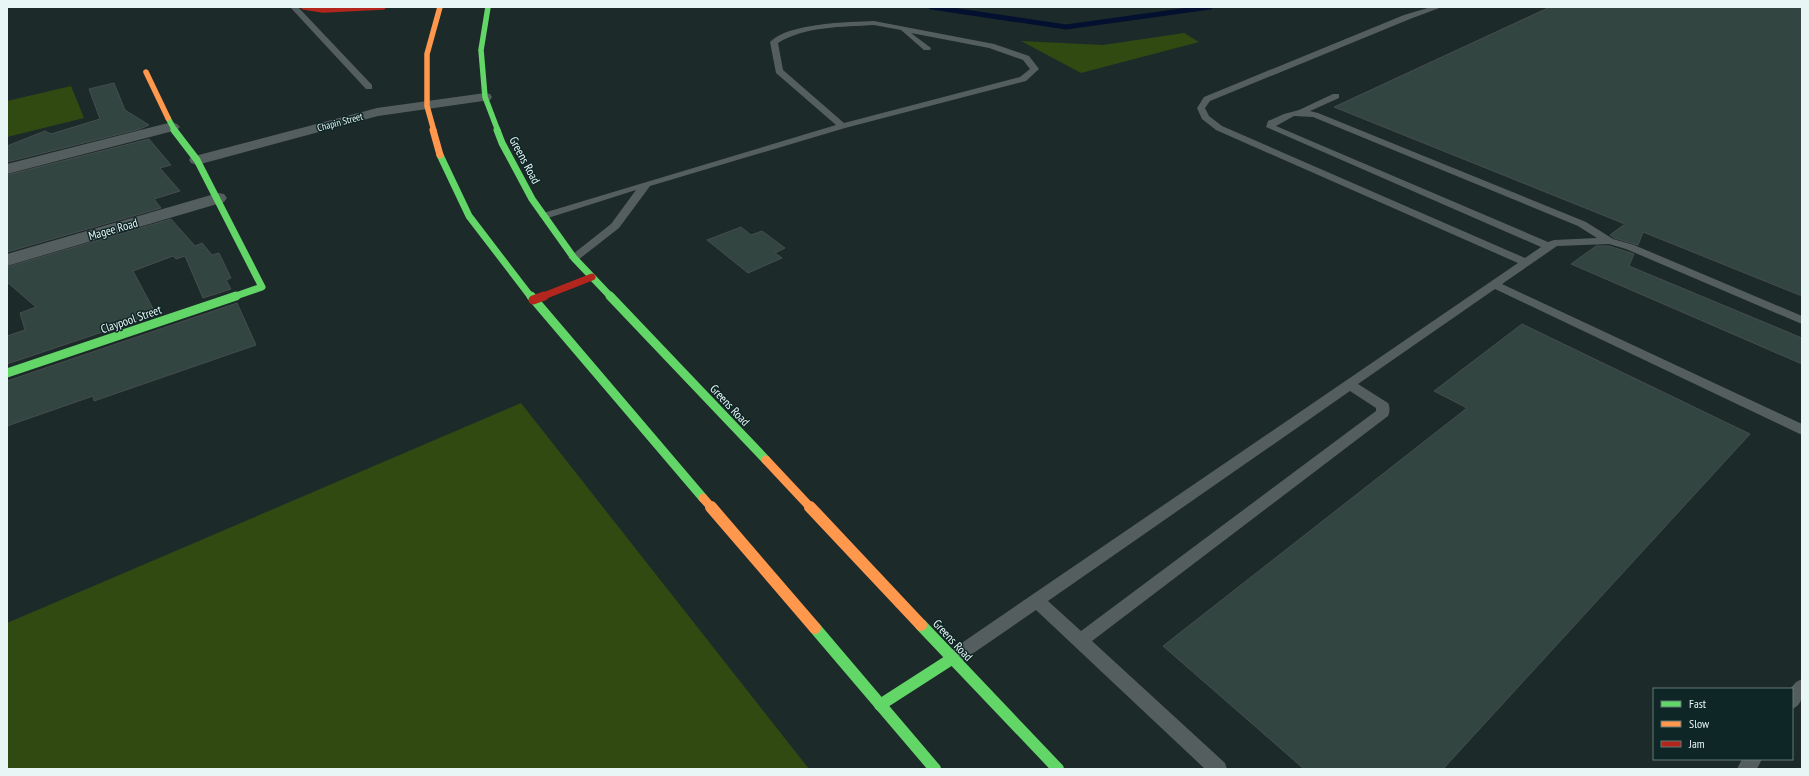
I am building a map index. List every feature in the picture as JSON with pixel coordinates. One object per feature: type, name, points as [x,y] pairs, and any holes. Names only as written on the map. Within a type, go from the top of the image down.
[{"type":"main road","points":[[304,7],[323,10],[383,7]]},
{"type":"main road","points":[[440,7],[427,54],[427,106],[440,155],[469,216],[533,300],[934,769]]},
{"type":"main road","name":"Greens Road","points":[[488,7],[481,50],[485,97],[502,143],[532,199],[574,258],[1058,769]]},
{"type":"main road","points":[[146,72],[172,127],[197,160],[218,198]]},
{"type":"main road","name":"Claypool Street","points":[[7,373],[262,287],[218,198]]},
{"type":"main road","points":[[533,300],[592,277]]},
{"type":"main road","points":[[880,705],[953,658]]},
{"type":"street","name":"Chapin Street","points":[[197,160],[377,112],[485,97]]},
{"type":"street","points":[[7,169],[172,127]]},
{"type":"street","name":"Magee Road","points":[[7,260],[218,198]]},
{"type":"lane","points":[[294,7],[369,87]]},
{"type":"lane","points":[[1438,7],[1407,17],[1207,98],[1201,108],[1205,117],[1219,128],[1527,263]]},
{"type":"lane","points":[[544,216],[842,126],[1023,79],[1035,69],[1026,58],[991,46],[874,23],[829,26],[787,34],[774,42],[779,71],[842,126]]},
{"type":"lane","points":[[901,28],[927,48]]},
{"type":"lane","points":[[1336,96],[1302,112],[1293,113],[1271,123],[1271,127],[1550,246]]},
{"type":"lane","points":[[1302,112],[1315,115],[1582,224],[1608,241]]},
{"type":"lane","points":[[574,258],[615,226],[646,184]]},
{"type":"lane","points":[[953,658],[1554,243],[1608,241],[1630,247],[1802,320]]},
{"type":"lane","points":[[1495,285],[1802,430]]},
{"type":"lane","points":[[1080,641],[1383,412],[1383,406],[1350,385]]},
{"type":"lane","points":[[1037,600],[1218,769]]},
{"type":"lane","points":[[1793,700],[1802,686]]},
{"type":"lane","points":[[1746,769],[1752,760]]},
{"type":"green space","points":[[1184,33],[1199,42],[1081,73],[1021,41],[1103,45]]},
{"type":"green space","points":[[71,86],[84,118],[7,137],[7,101]]},
{"type":"green space","points":[[521,403],[809,769],[7,769],[7,623]]},
{"type":"building","points":[[1550,7],[1802,7],[1802,296],[1643,232],[1638,245],[1614,238],[1610,235],[1625,224],[1334,107]]},
{"type":"building","points":[[114,83],[125,110],[149,125],[140,129],[7,162],[7,146],[45,131],[51,134],[100,119],[89,89]]},
{"type":"building","points":[[149,139],[171,165],[160,168],[180,191],[154,199],[161,208],[7,252],[7,175]]},
{"type":"building","points":[[171,219],[195,246],[202,243],[212,255],[219,253],[231,278],[226,280],[231,289],[203,298],[185,256],[176,259],[173,256],[133,271],[156,314],[7,364],[7,336],[25,330],[20,313],[36,307],[7,282],[7,267]]},
{"type":"building","points":[[741,227],[751,235],[762,231],[785,248],[775,253],[782,258],[748,273],[707,240]]},
{"type":"building","points":[[1596,246],[1609,246],[1634,254],[1629,266],[1802,338],[1802,364],[1571,264]]},
{"type":"building","points":[[237,303],[256,345],[94,401],[93,396],[7,426],[7,381]]},
{"type":"building","points":[[1522,324],[1750,434],[1443,769],[1304,769],[1163,646],[1467,408],[1434,391]]},
{"type":"waterway","points":[[931,7],[1066,27],[1210,7]]},
{"type":"traffic: fast","points":[[488,7],[481,50],[485,97],[502,143],[532,199],[574,258],[766,460]]},
{"type":"traffic: fast","points":[[7,373],[262,287],[197,160],[172,127],[168,118]]},
{"type":"traffic: fast","points":[[440,155],[469,216],[518,281],[703,498]]},
{"type":"traffic: fast","points":[[921,625],[1058,769]]},
{"type":"traffic: fast","points":[[815,628],[935,769]]},
{"type":"traffic: fast","points":[[880,705],[953,658]]},
{"type":"traffic: slow","points":[[440,7],[427,54],[427,106],[440,155]]},
{"type":"traffic: slow","points":[[146,72],[168,118]]},
{"type":"traffic: slow","points":[[766,460],[921,625]]},
{"type":"traffic: slow","points":[[703,498],[815,628]]},
{"type":"traffic: jam","points":[[304,7],[323,10],[383,7]]},
{"type":"traffic: jam","points":[[533,300],[592,277]]}]
